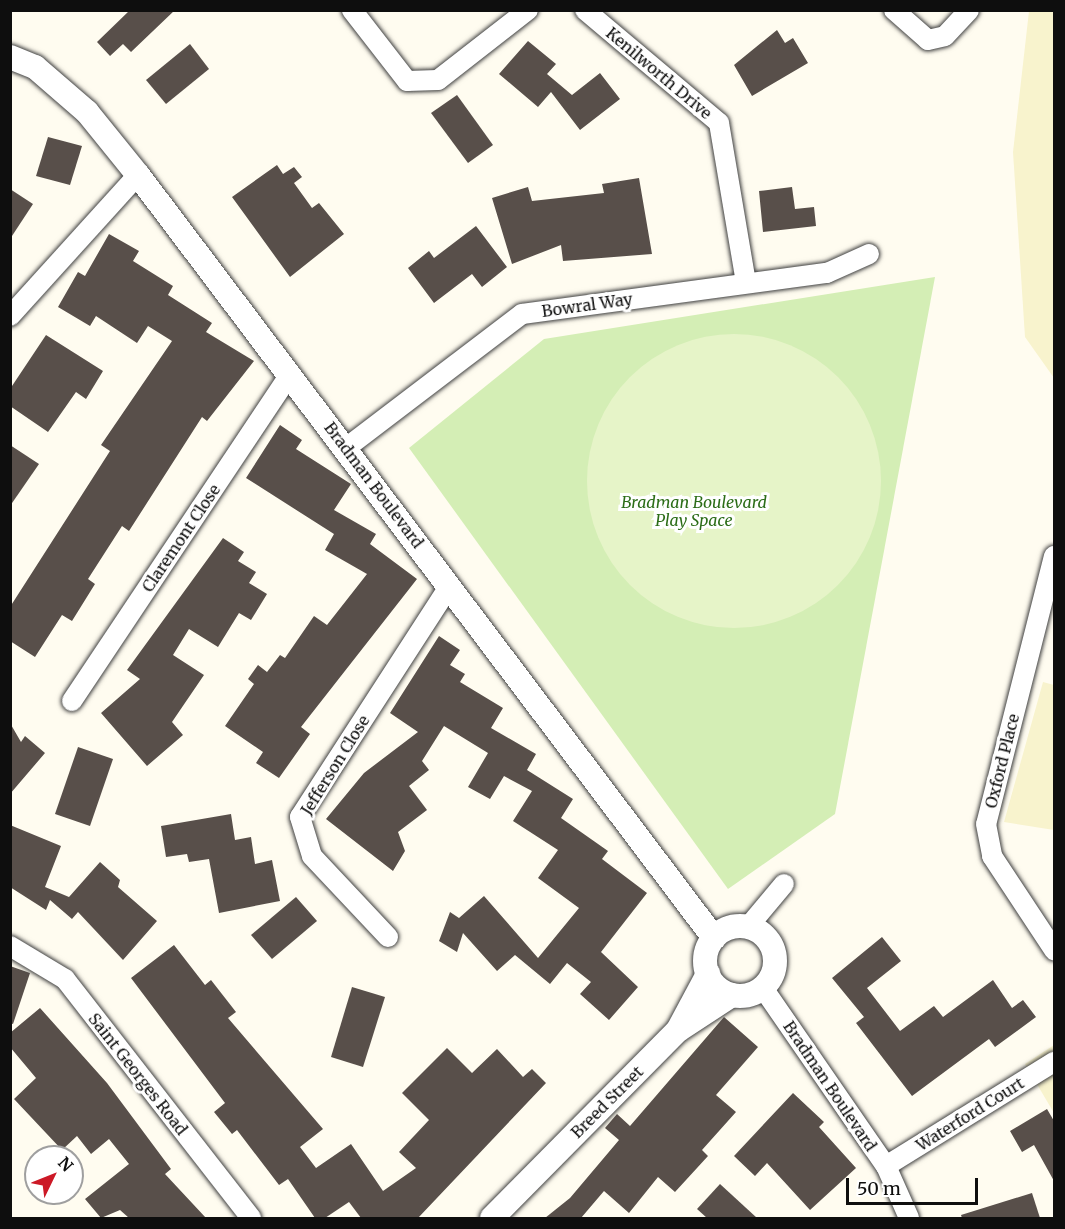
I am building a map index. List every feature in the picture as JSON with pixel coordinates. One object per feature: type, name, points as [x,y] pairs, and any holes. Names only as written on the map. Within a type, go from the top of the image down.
[{"type":"street","points":[[352,10],[407,81],[438,80],[528,10]]},
{"type":"street","name":"Kenilworth Drive","points":[[585,10],[719,123],[746,283]]},
{"type":"street","points":[[894,10],[928,40],[945,36],[969,10]]},
{"type":"street","name":"Bradman Boulevard","points":[[10,57],[35,67],[87,112],[138,175],[450,585],[714,938]]},
{"type":"street","points":[[13,308],[138,175]]},
{"type":"street","name":"Bowral Way","points":[[346,448],[522,314],[827,273],[869,254]]},
{"type":"street","name":"Claremont Close","points":[[72,701],[290,374]]},
{"type":"street","name":"Oxford Place","points":[[1054,556],[986,824],[992,856],[1054,950]]},
{"type":"street","name":"Jefferson Close","points":[[388,937],[312,856],[300,817],[450,585]]},
{"type":"street","points":[[748,927],[784,884]]},
{"type":"street","points":[[678,1030],[732,995],[763,988],[775,956],[766,938],[748,927],[729,928],[714,938],[705,955],[708,974],[732,995]]},
{"type":"street","name":"Saint Georges Road","points":[[10,946],[65,979],[251,1218]]},
{"type":"street","name":"Breed Street","points":[[492,1218],[678,1030],[708,974]]},
{"type":"street","name":"Bradman Boulevard","points":[[763,988],[886,1166],[909,1218]]},
{"type":"street","name":"Waterford Court","points":[[886,1166],[1054,1062]]},
{"type":"shaded area","points":[[1029,11],[1054,11],[1054,378],[1025,337],[1013,152]]},
{"type":"shaded area","points":[[1043,682],[1054,685],[1054,830],[1004,822]]},
{"type":"shaded area","points":[[1054,1045],[1054,1113],[1025,1064]]},
{"type":"green space","name":"Bradman Boulevard Play Space","points":[[935,277],[835,814],[728,889],[409,448],[544,339]]},
{"type":"green space","points":[[734,334],[763,337],[790,345],[816,359],[838,377],[856,399],[870,425],[878,452],[881,481],[878,510],[870,537],[856,563],[838,585],[816,603],[790,617],[763,625],[734,628],[705,625],[678,617],[652,603],[630,585],[612,563],[598,537],[590,510],[587,481],[590,452],[598,425],[612,399],[630,377],[652,359],[678,345],[705,337]]},
{"type":"building","points":[[130,10],[175,10],[131,52],[123,44],[110,56],[97,42]]},
{"type":"building","points":[[777,30],[785,43],[793,38],[808,63],[752,96],[734,65]]},
{"type":"building","points":[[528,41],[556,64],[547,74],[572,95],[600,73],[620,99],[580,130],[551,92],[538,107],[499,74]]},
{"type":"building","points":[[190,44],[209,69],[166,104],[146,80]]},
{"type":"building","points":[[457,95],[493,145],[468,163],[431,113]]},
{"type":"building","points":[[48,137],[82,146],[70,185],[36,176]]},
{"type":"building","points":[[277,165],[283,174],[294,167],[302,177],[294,183],[312,208],[319,203],[344,234],[290,277],[232,197]]},
{"type":"building","points":[[639,178],[652,254],[563,261],[561,245],[512,264],[492,198],[528,187],[532,201],[604,193],[602,184]]},
{"type":"building","points":[[792,187],[795,209],[814,207],[816,226],[763,232],[759,191]]},
{"type":"building","points":[[10,189],[33,204],[10,239]]},
{"type":"building","points":[[476,226],[507,267],[482,287],[472,274],[434,303],[408,268],[429,251],[434,258]]},
{"type":"building","points":[[109,234],[139,251],[133,261],[173,286],[168,295],[212,323],[206,332],[254,361],[207,421],[202,417],[129,531],[122,526],[88,579],[95,584],[72,621],[62,615],[35,657],[10,641],[10,607],[110,451],[101,445],[172,341],[148,326],[137,343],[96,316],[90,326],[58,307],[78,272],[85,276]]},
{"type":"building","points":[[46,335],[103,371],[86,399],[76,392],[48,432],[10,406],[10,389]]},
{"type":"building","points":[[280,425],[302,440],[296,449],[351,484],[334,510],[376,534],[370,544],[417,579],[301,727],[310,734],[279,778],[256,763],[263,752],[225,726],[254,684],[248,679],[258,665],[267,672],[280,655],[285,658],[314,616],[327,625],[367,574],[325,550],[334,534],[246,478]]},
{"type":"building","points":[[10,445],[39,464],[10,506]]},
{"type":"building","points":[[223,538],[244,552],[238,561],[256,572],[249,583],[267,594],[251,620],[239,613],[218,647],[189,629],[173,655],[204,675],[172,722],[183,735],[147,766],[101,713],[140,679],[127,670]]},
{"type":"building","points":[[439,636],[460,650],[450,665],[465,674],[460,682],[503,708],[491,728],[536,754],[527,770],[573,799],[561,818],[608,851],[602,859],[647,893],[601,952],[638,987],[609,1020],[580,994],[591,982],[567,963],[550,984],[515,955],[497,971],[463,933],[457,952],[439,941],[450,912],[459,918],[484,896],[538,958],[579,908],[538,878],[558,850],[513,821],[532,791],[504,776],[490,799],[468,787],[488,753],[444,726],[422,761],[429,770],[409,786],[427,810],[398,832],[405,851],[393,871],[326,819],[364,773],[418,732],[390,713]]},
{"type":"building","points":[[10,723],[21,742],[25,736],[45,753],[10,794]]},
{"type":"building","points":[[78,747],[113,759],[90,826],[55,814]]},
{"type":"building","points":[[231,814],[235,840],[251,837],[255,864],[272,860],[280,901],[219,913],[209,859],[189,862],[187,854],[166,857],[161,826]]},
{"type":"building","points":[[10,825],[61,846],[45,887],[69,897],[100,862],[120,880],[118,887],[157,921],[123,960],[78,912],[72,919],[50,900],[46,910],[10,887]]},
{"type":"building","points":[[296,897],[317,921],[272,959],[251,935]]},
{"type":"building","points":[[882,937],[901,961],[867,988],[900,1031],[934,1006],[943,1017],[993,980],[1012,1008],[1023,1000],[1036,1017],[995,1047],[989,1039],[912,1096],[856,1023],[864,1017],[832,978]]},
{"type":"building","points":[[174,945],[205,985],[211,980],[236,1012],[228,1018],[323,1129],[300,1147],[316,1168],[351,1144],[383,1191],[416,1168],[399,1152],[429,1120],[402,1093],[447,1048],[472,1073],[497,1049],[523,1077],[532,1069],[546,1083],[418,1218],[361,1218],[349,1202],[325,1218],[315,1218],[288,1179],[279,1185],[237,1130],[232,1134],[214,1112],[225,1103],[131,978]]},
{"type":"building","points":[[10,966],[30,973],[13,1024],[10,1023]]},
{"type":"building","points":[[352,987],[385,997],[363,1067],[331,1057]]},
{"type":"building","points":[[40,1008],[107,1083],[171,1169],[165,1174],[206,1218],[129,1218],[120,1210],[101,1218],[85,1199],[129,1164],[109,1139],[91,1154],[77,1136],[67,1145],[57,1145],[14,1099],[36,1078],[10,1047],[10,1033]]},
{"type":"building","points":[[724,1017],[758,1047],[716,1095],[736,1112],[702,1150],[708,1156],[675,1192],[658,1177],[629,1213],[604,1191],[581,1218],[545,1218],[570,1198],[619,1140],[605,1128],[617,1114],[630,1126]]},
{"type":"building","points":[[793,1093],[824,1122],[819,1127],[856,1168],[810,1210],[767,1163],[755,1176],[734,1156]]},
{"type":"building","points":[[1047,1109],[1054,1121],[1054,1181],[1034,1145],[1022,1152],[1010,1131]]},
{"type":"building","points":[[720,1184],[757,1218],[707,1218],[697,1209]]},
{"type":"building","points":[[1032,1193],[1040,1218],[962,1218],[961,1215]]}]
